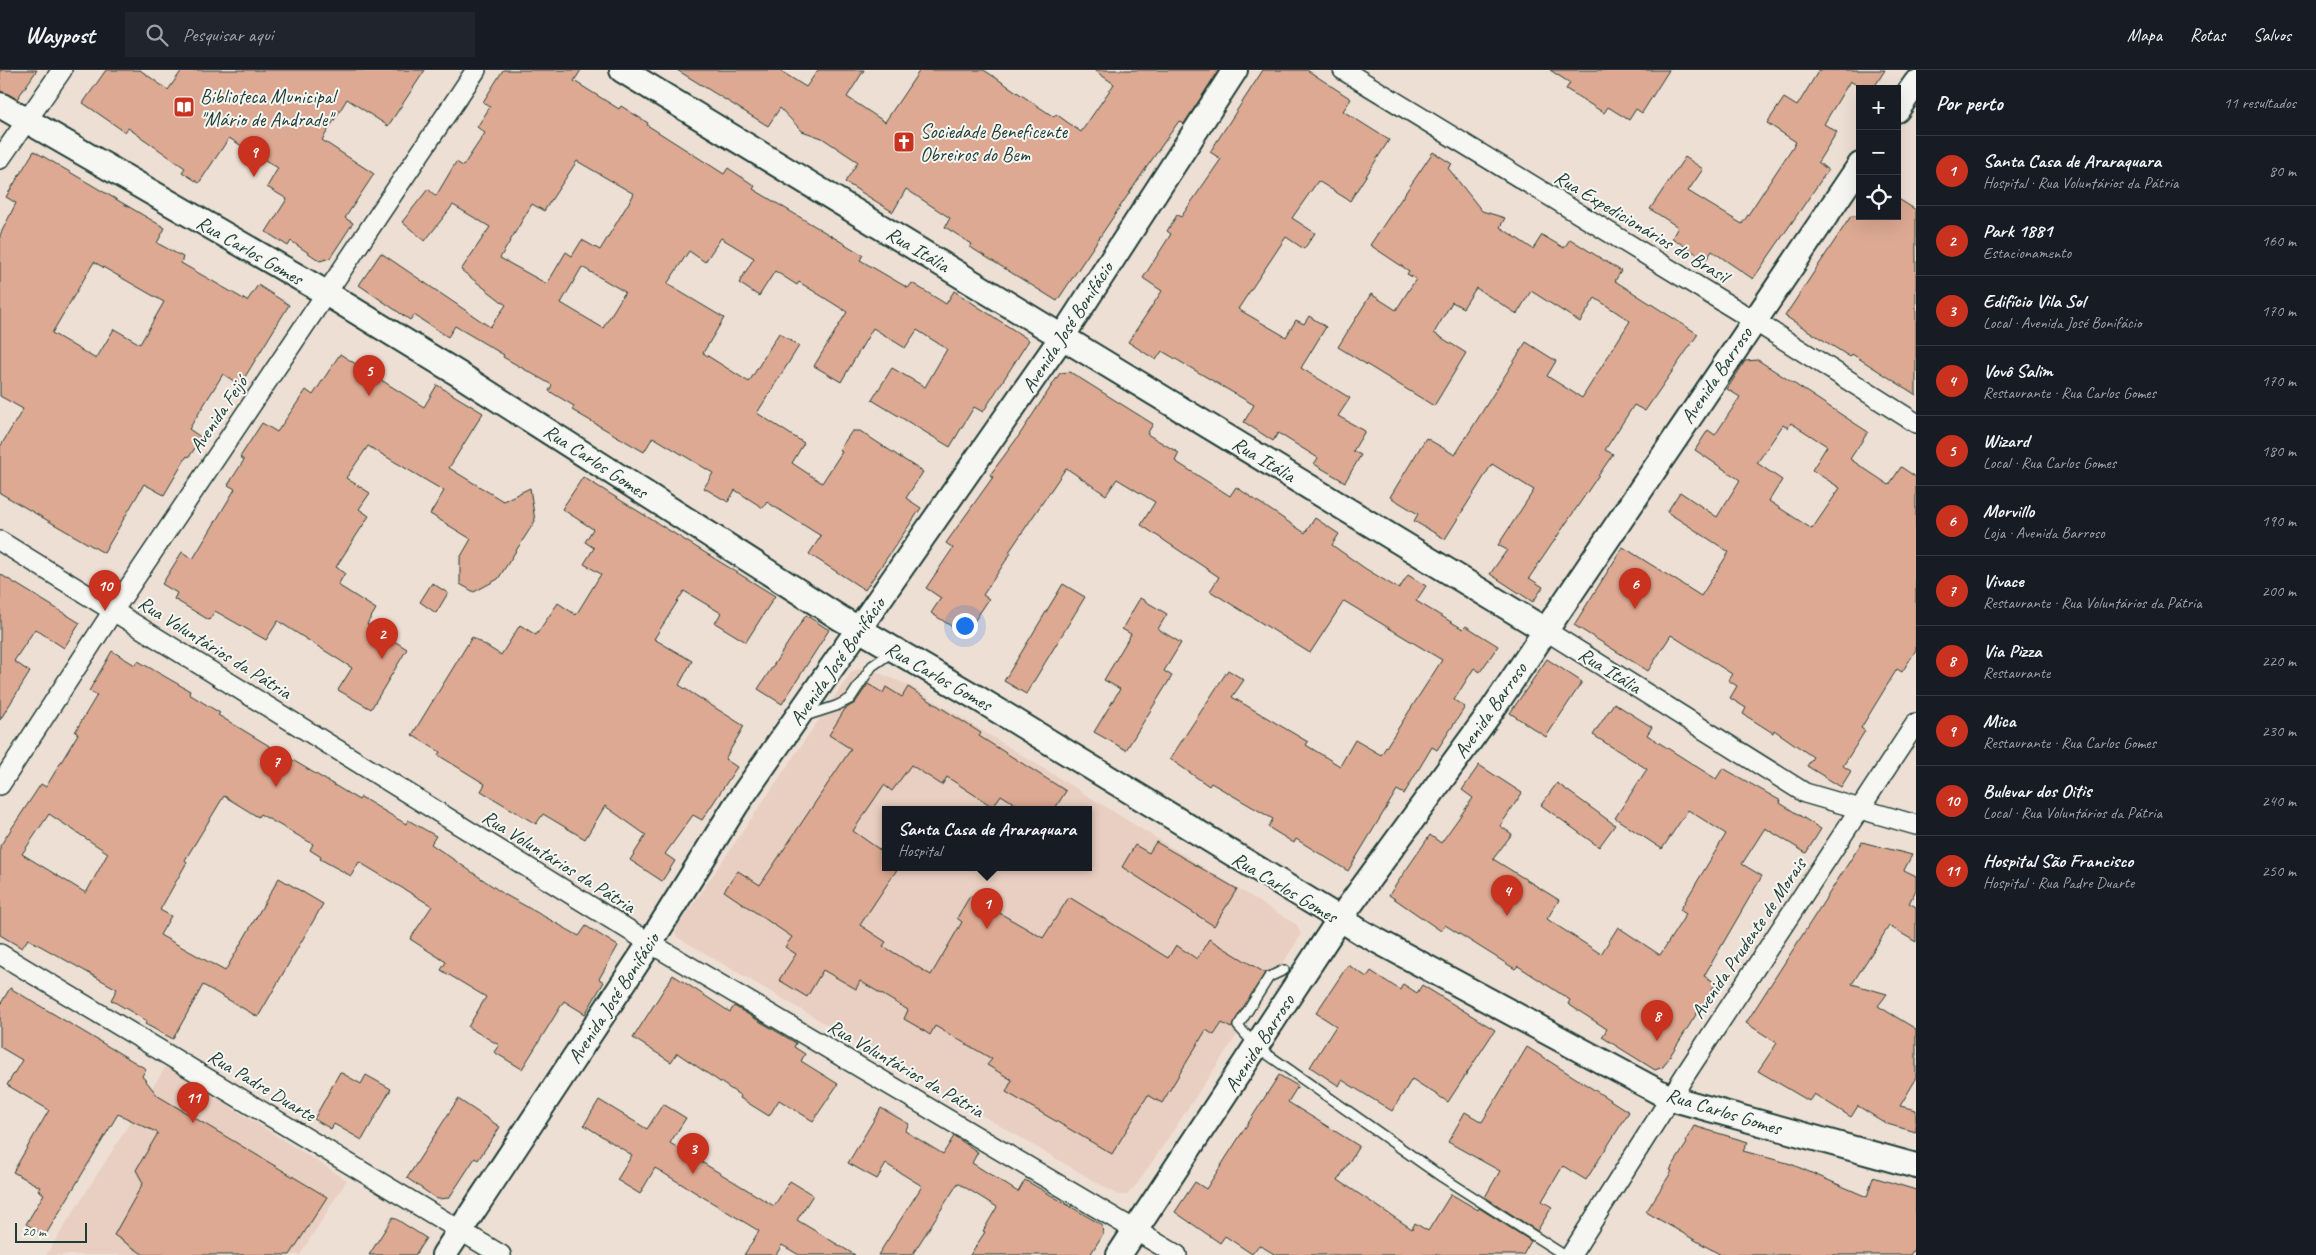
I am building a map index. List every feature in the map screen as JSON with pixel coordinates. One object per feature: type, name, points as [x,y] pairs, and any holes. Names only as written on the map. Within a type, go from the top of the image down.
[{"type":"street","points":[[0,159],[62,70]]},
{"type":"street","name":"Avenida Feijó","points":[[0,785],[113,611],[476,70]]},
{"type":"street","name":"Rua Itália","points":[[622,70],[1545,630],[1805,793],[1916,825]]},
{"type":"street","name":"Avenida José Bonifácio","points":[[444,1255],[650,944],[736,805],[1062,337],[1235,70]]},
{"type":"street","name":"Rua Expedicionários do Brasil","points":[[1342,70],[1753,320],[1916,423]]},
{"type":"street","points":[[1901,104],[1916,83]]},
{"type":"street","name":"Rua Carlos Gomes","points":[[0,105],[326,294],[457,373],[858,629],[987,704],[1340,920],[1670,1098],[1916,1166]]},
{"type":"street","name":"Avenida Barroso","points":[[1119,1255],[1340,920],[1490,713],[1753,320],[1856,171]]},
{"type":"street","name":"Rua Voluntários da Pátria","points":[[0,541],[650,944],[1177,1255]]},
{"type":"street","name":"Avenida Prudente de Morais","points":[[1571,1255],[1670,1098],[1916,723]]},
{"type":"street","name":"Rua Padre Duarte","points":[[0,954],[501,1255]]},
{"type":"lane","points":[[796,719],[836,706],[850,698],[872,666],[894,650]]},
{"type":"lane","points":[[1284,970],[1270,977],[1238,1026],[1257,1047],[1442,1177],[1564,1255]]},
{"type":"shaded area","points":[[865,667],[910,686],[1297,925],[1301,935],[1138,1183],[1127,1195],[1118,1195],[677,937],[675,933],[852,671]]},
{"type":"shaded area","points":[[166,1066],[347,1180],[300,1255],[46,1255]]},
{"type":"building","points":[[0,70],[37,70],[17,99],[0,91]]},
{"type":"building","points":[[106,70],[140,70],[168,90],[182,70],[425,70],[388,126],[347,99],[322,140],[374,174],[345,218],[353,223],[330,258],[320,261],[291,241],[288,246],[266,232],[287,199],[267,187],[278,168],[229,138],[199,183],[182,172],[185,168],[128,128],[125,132],[83,103]]},
{"type":"building","points":[[503,70],[581,70],[574,81],[619,109],[621,106],[648,123],[647,125],[724,174],[728,168],[755,186],[753,189],[863,255],[860,260],[908,288],[912,283],[946,304],[954,291],[1029,340],[983,412],[974,407],[950,447],[872,400],[892,368],[925,387],[947,349],[917,330],[905,348],[873,328],[841,382],[814,366],[847,312],[799,282],[797,285],[775,271],[759,296],[739,283],[754,258],[721,238],[705,262],[689,251],[667,284],[724,318],[703,353],[749,382],[779,333],[799,346],[757,413],[804,443],[792,463],[822,483],[842,452],[839,450],[852,431],[860,431],[923,472],[906,498],[921,508],[865,590],[809,554],[821,536],[767,502],[763,508],[735,490],[728,502],[704,488],[713,473],[653,437],[644,452],[572,410],[574,406],[549,391],[552,385],[503,357],[504,355],[455,326],[448,337],[414,315],[410,320],[359,285],[381,253],[490,327],[506,305],[461,270],[490,227],[453,205],[425,241],[402,222],[428,189],[436,196],[456,162],[463,166],[485,133],[477,127],[490,107],[483,102]],"holes":[[[577,161],[634,194],[600,250],[582,240],[572,256],[566,252],[547,284],[500,258],[532,204],[544,211]],[[582,267],[625,292],[603,328],[561,303]]]},
{"type":"building","points":[[677,70],[779,70],[806,87],[818,70],[864,70],[847,97],[885,122],[920,70],[984,70],[1054,117],[1056,114],[1081,132],[1114,84],[1094,70],[1219,70],[1184,124],[1179,121],[1057,301],[970,247],[972,244],[945,227],[950,218],[906,189],[893,212],[845,182],[858,162],[822,138],[802,131],[780,108],[768,126]]},
{"type":"building","points":[[1263,70],[1307,70],[1351,99],[1343,111],[1389,140],[1350,201],[1318,181],[1292,218],[1315,233],[1304,249],[1286,237],[1238,309],[1286,337],[1296,320],[1304,324],[1309,316],[1326,327],[1301,368],[1350,398],[1338,416],[1365,431],[1353,451],[1361,455],[1345,482],[1314,464],[1318,458],[1278,433],[1273,441],[1244,422],[1254,405],[1162,351],[1156,360],[1128,342],[1162,291],[1143,278],[1171,234],[1167,231],[1177,215],[1181,217],[1221,159],[1210,152]]},
{"type":"building","points":[[1550,70],[1669,70],[1642,113],[1636,109],[1629,120],[1608,107],[1604,113],[1566,89],[1570,83]]},
{"type":"building","points":[[1819,70],[1885,70],[1876,85],[1856,85],[1850,81],[1824,124],[1837,132],[1818,162],[1828,170],[1753,279],[1712,251],[1706,260],[1672,238],[1678,227],[1650,209],[1685,157],[1703,169],[1688,191],[1742,224],[1796,142],[1767,123],[1784,98],[1797,106]]},
{"type":"building","points":[[34,151],[165,228],[157,243],[183,257],[181,263],[247,301],[258,285],[289,305],[240,385],[223,374],[189,429],[202,438],[189,457],[187,456],[164,495],[144,484],[104,553],[0,493],[0,447],[23,409],[0,396],[0,235],[16,203],[6,197]],"holes":[[[94,262],[164,302],[140,344],[114,329],[96,359],[52,333]]]},
{"type":"building","points":[[1433,152],[1452,164],[1448,168],[1482,211],[1505,218],[1500,227],[1533,249],[1542,235],[1564,248],[1570,239],[1621,271],[1615,281],[1698,334],[1645,411],[1634,405],[1605,450],[1613,454],[1529,578],[1543,587],[1533,602],[1490,574],[1507,550],[1498,545],[1534,490],[1492,464],[1445,539],[1414,521],[1418,514],[1390,497],[1426,438],[1455,455],[1526,342],[1556,361],[1547,376],[1582,398],[1630,321],[1595,298],[1580,322],[1531,291],[1517,314],[1476,288],[1463,308],[1452,302],[1434,333],[1466,353],[1434,406],[1338,347],[1371,294],[1396,310],[1416,279],[1407,274],[1409,271],[1370,245]]},
{"type":"building","points":[[1901,201],[1916,210],[1916,395],[1852,354],[1850,357],[1785,316],[1851,216],[1856,216],[1856,220],[1901,220]]},
{"type":"building","points":[[340,354],[424,407],[437,385],[483,413],[449,468],[503,501],[530,488],[535,521],[498,579],[474,592],[460,584],[460,558],[471,539],[430,514],[444,491],[368,446],[346,478],[370,493],[359,509],[369,516],[336,567],[345,573],[338,585],[376,609],[367,624],[407,649],[371,709],[338,690],[352,668],[278,621],[266,640],[215,611],[209,620],[174,599],[177,593],[162,584],[182,552],[193,559],[235,489],[228,485],[244,460],[240,457],[262,423],[277,432],[306,390],[313,395]]},
{"type":"building","points":[[1758,360],[1868,432],[1850,459],[1889,485],[1901,467],[1916,477],[1916,650],[1902,672],[1897,669],[1861,728],[1865,731],[1843,766],[1851,771],[1841,787],[1807,766],[1813,757],[1774,730],[1773,733],[1743,714],[1746,708],[1730,698],[1737,686],[1728,680],[1732,674],[1671,635],[1648,671],[1574,625],[1623,547],[1701,596],[1729,552],[1667,512],[1680,492],[1717,517],[1740,480],[1695,450],[1708,430],[1715,435],[1740,397],[1727,389],[1745,361]],"holes":[[[1791,423],[1827,446],[1812,470],[1840,488],[1812,529],[1769,501],[1782,480],[1757,463],[1783,425],[1788,428]]]},
{"type":"building","points":[[1070,372],[1153,424],[1147,434],[1179,453],[1175,461],[1230,496],[1236,487],[1305,533],[1315,518],[1339,534],[1332,545],[1366,569],[1399,589],[1408,575],[1426,586],[1416,601],[1463,629],[1466,626],[1498,646],[1480,672],[1474,668],[1454,700],[1465,707],[1437,750],[1432,747],[1404,794],[1397,790],[1348,871],[1296,839],[1294,843],[1268,827],[1273,819],[1211,783],[1209,786],[1170,759],[1228,670],[1244,680],[1232,697],[1308,742],[1306,745],[1340,766],[1355,740],[1381,755],[1442,660],[1344,601],[1310,653],[1210,591],[1219,577],[1141,525],[1155,502],[1117,479],[1106,495],[1066,468],[1009,552],[1011,553],[983,595],[989,599],[965,635],[931,613],[941,598],[926,588],[953,548],[946,543],[993,477],[990,475],[1018,437],[1060,373]]},
{"type":"building","points":[[583,477],[775,596],[746,642],[715,623],[721,613],[684,591],[654,639],[692,661],[679,685],[744,726],[725,759],[737,767],[702,820],[693,815],[665,854],[675,861],[662,881],[630,860],[646,835],[605,806],[585,839],[543,814],[536,824],[481,791],[485,784],[438,755],[440,752],[412,735],[472,637],[501,655],[520,625],[536,635],[558,603],[576,615],[601,574],[584,564],[594,548],[585,542],[593,529],[562,509]]},
{"type":"building","points":[[0,574],[80,623],[64,648],[35,629],[14,661],[30,672],[0,720]]},
{"type":"building","points":[[432,583],[448,593],[436,613],[420,602]]},
{"type":"building","points":[[1063,584],[1085,597],[1026,694],[1004,681]]},
{"type":"building","points":[[1140,598],[1167,614],[1158,629],[1181,643],[1164,671],[1172,676],[1126,750],[1094,732],[1120,689],[1104,680],[1131,634],[1122,629]]},
{"type":"building","points":[[806,615],[829,630],[782,704],[758,689]]},
{"type":"building","points":[[112,651],[135,665],[138,661],[190,691],[189,694],[220,713],[218,715],[359,800],[361,797],[406,824],[408,820],[436,836],[431,844],[504,894],[579,936],[586,926],[618,946],[599,979],[604,982],[585,1014],[564,1001],[522,1069],[494,1052],[499,1045],[468,1027],[486,997],[441,970],[446,962],[410,939],[432,906],[359,862],[351,876],[320,859],[321,857],[310,850],[313,844],[260,814],[258,817],[224,796],[185,860],[187,862],[160,910],[171,916],[160,935],[225,971],[279,878],[323,904],[258,1017],[203,985],[173,1039],[145,1024],[147,1021],[111,1000],[117,989],[28,939],[22,948],[0,935],[0,846],[41,784],[46,787],[78,734],[75,732],[97,695],[89,691]],"holes":[[[49,814],[108,853],[86,893],[22,854]]]},
{"type":"building","points":[[1547,659],[1582,682],[1546,737],[1510,713]]},
{"type":"building","points":[[868,684],[883,693],[886,687],[902,697],[908,687],[981,733],[979,736],[1066,791],[1057,806],[1019,806],[1001,795],[994,806],[991,806],[947,777],[942,785],[911,765],[892,791],[884,785],[853,831],[882,851],[882,871],[896,871],[860,925],[886,942],[883,946],[931,975],[962,922],[957,918],[970,896],[1043,938],[1069,897],[1168,958],[1176,945],[1197,959],[1209,939],[1265,973],[1231,1028],[1222,1023],[1214,1035],[1206,1030],[1162,1103],[1148,1095],[1112,1154],[1006,1092],[1012,1080],[987,1065],[992,1059],[935,1026],[930,1035],[904,1019],[908,1010],[860,981],[856,989],[823,970],[807,997],[779,980],[796,954],[785,947],[792,937],[724,891],[738,871],[760,885],[851,749],[829,735],[845,709],[855,703]]},
{"type":"building","points":[[1614,703],[1652,727],[1647,735],[1716,779],[1723,768],[1781,801],[1780,803],[1821,829],[1806,853],[1765,828],[1742,864],[1762,876],[1704,976],[1716,983],[1663,1067],[1655,1070],[1602,1037],[1607,1029],[1568,1004],[1570,1000],[1518,966],[1515,969],[1445,925],[1441,931],[1389,895],[1430,835],[1441,843],[1473,798],[1462,790],[1479,765],[1522,793],[1500,826],[1512,834],[1493,859],[1559,900],[1547,919],[1601,954],[1618,927],[1660,955],[1686,914],[1680,910],[1726,834],[1688,810],[1662,849],[1615,818],[1647,769],[1593,735]]},
{"type":"building","points":[[1557,783],[1615,825],[1599,847],[1541,805]]},
{"type":"building","points":[[1156,842],[1237,889],[1214,926],[1122,867],[1135,845],[1149,853]]},
{"type":"building","points":[[1862,842],[1912,855],[1904,870],[1916,876],[1916,890],[1909,903],[1916,907],[1916,942],[1889,926],[1852,984],[1887,994],[1878,1006],[1916,1029],[1916,1079],[1900,1106],[1916,1110],[1916,1132],[1887,1124],[1858,1106],[1851,1117],[1814,1094],[1809,1101],[1758,1071],[1777,1043],[1746,1023]]},
{"type":"building","points":[[1348,965],[1367,977],[1371,971],[1400,990],[1403,984],[1417,993],[1422,985],[1495,1030],[1448,1102],[1412,1079],[1392,1111],[1342,1080],[1339,1086],[1310,1067],[1336,1026],[1316,1013]]},
{"type":"building","points":[[673,975],[730,1012],[734,1006],[796,1043],[794,1047],[805,1054],[801,1061],[838,1084],[813,1121],[779,1100],[769,1116],[740,1098],[741,1096],[677,1053],[671,1062],[633,1038]]},
{"type":"building","points":[[10,988],[146,1069],[142,1076],[158,1096],[327,1197],[290,1255],[144,1255],[114,1235],[143,1183],[136,1170],[158,1133],[118,1114],[45,1236],[26,1224],[44,1194],[38,1190],[40,1187],[13,1172],[49,1110],[7,1085],[22,1060],[0,1047],[0,1005]]},
{"type":"building","points":[[1527,1047],[1629,1112],[1586,1180],[1563,1166],[1542,1201],[1552,1207],[1537,1231],[1485,1197],[1500,1171],[1448,1142],[1465,1112],[1482,1122]]},
{"type":"building","points":[[340,1072],[361,1084],[366,1075],[391,1089],[362,1140],[334,1124],[331,1129],[314,1119]]},
{"type":"building","points":[[1279,1075],[1298,1086],[1288,1102],[1359,1146],[1338,1180],[1412,1229],[1415,1223],[1428,1231],[1451,1194],[1478,1210],[1479,1208],[1531,1241],[1523,1255],[1276,1255],[1259,1245],[1252,1254],[1225,1236],[1220,1243],[1175,1212],[1195,1182],[1206,1189]]},
{"type":"building","points":[[458,1099],[500,1127],[478,1160],[475,1158],[449,1198],[437,1199],[407,1178]]},
{"type":"building","points":[[599,1100],[647,1129],[663,1104],[686,1118],[670,1143],[774,1206],[790,1181],[813,1195],[797,1220],[855,1255],[799,1255],[782,1245],[776,1255],[744,1255],[759,1231],[655,1168],[640,1194],[617,1180],[632,1155],[584,1125]]},
{"type":"building","points":[[881,1108],[909,1124],[905,1131],[943,1154],[954,1136],[978,1152],[972,1163],[1018,1192],[1025,1180],[1102,1225],[1103,1234],[1090,1255],[970,1255],[985,1232],[983,1231],[997,1207],[958,1183],[912,1255],[878,1255],[922,1186],[886,1164],[877,1179],[848,1163]]},
{"type":"building","points":[[1694,1126],[1748,1142],[1743,1151],[1791,1164],[1867,1197],[1873,1177],[1916,1190],[1916,1246],[1910,1255],[1721,1255],[1646,1212],[1672,1171],[1670,1170],[1687,1143],[1685,1142]]},
{"type":"building","points":[[393,1217],[426,1238],[415,1255],[369,1255]]},
{"type":"place","name":"Biblioteca Municipal \"Mário de Andrade\"","points":[[184,107]]},
{"type":"place","name":"Sociedade Beneficente Obreiros do Bem","points":[[904,142]]},
{"type":"place","name":"Mica","points":[[254,177]]},
{"type":"place","name":"Wizard","points":[[369,396]]},
{"type":"place","name":"Morvillo","points":[[1635,609]]},
{"type":"place","name":"Bulevar dos Oitis","points":[[105,611]]},
{"type":"place","name":"Park 1881","points":[[382,659]]},
{"type":"place","name":"Vivace","points":[[276,787]]},
{"type":"place","name":"Vovô Salim","points":[[1507,916]]},
{"type":"place","name":"Santa Casa de Araraquara","points":[[987,929]]},
{"type":"place","name":"Via Pizza","points":[[1657,1041]]},
{"type":"place","name":"Hospital São Francisco","points":[[193,1123]]},
{"type":"place","name":"Edifício Vila Sol","points":[[693,1174]]}]
